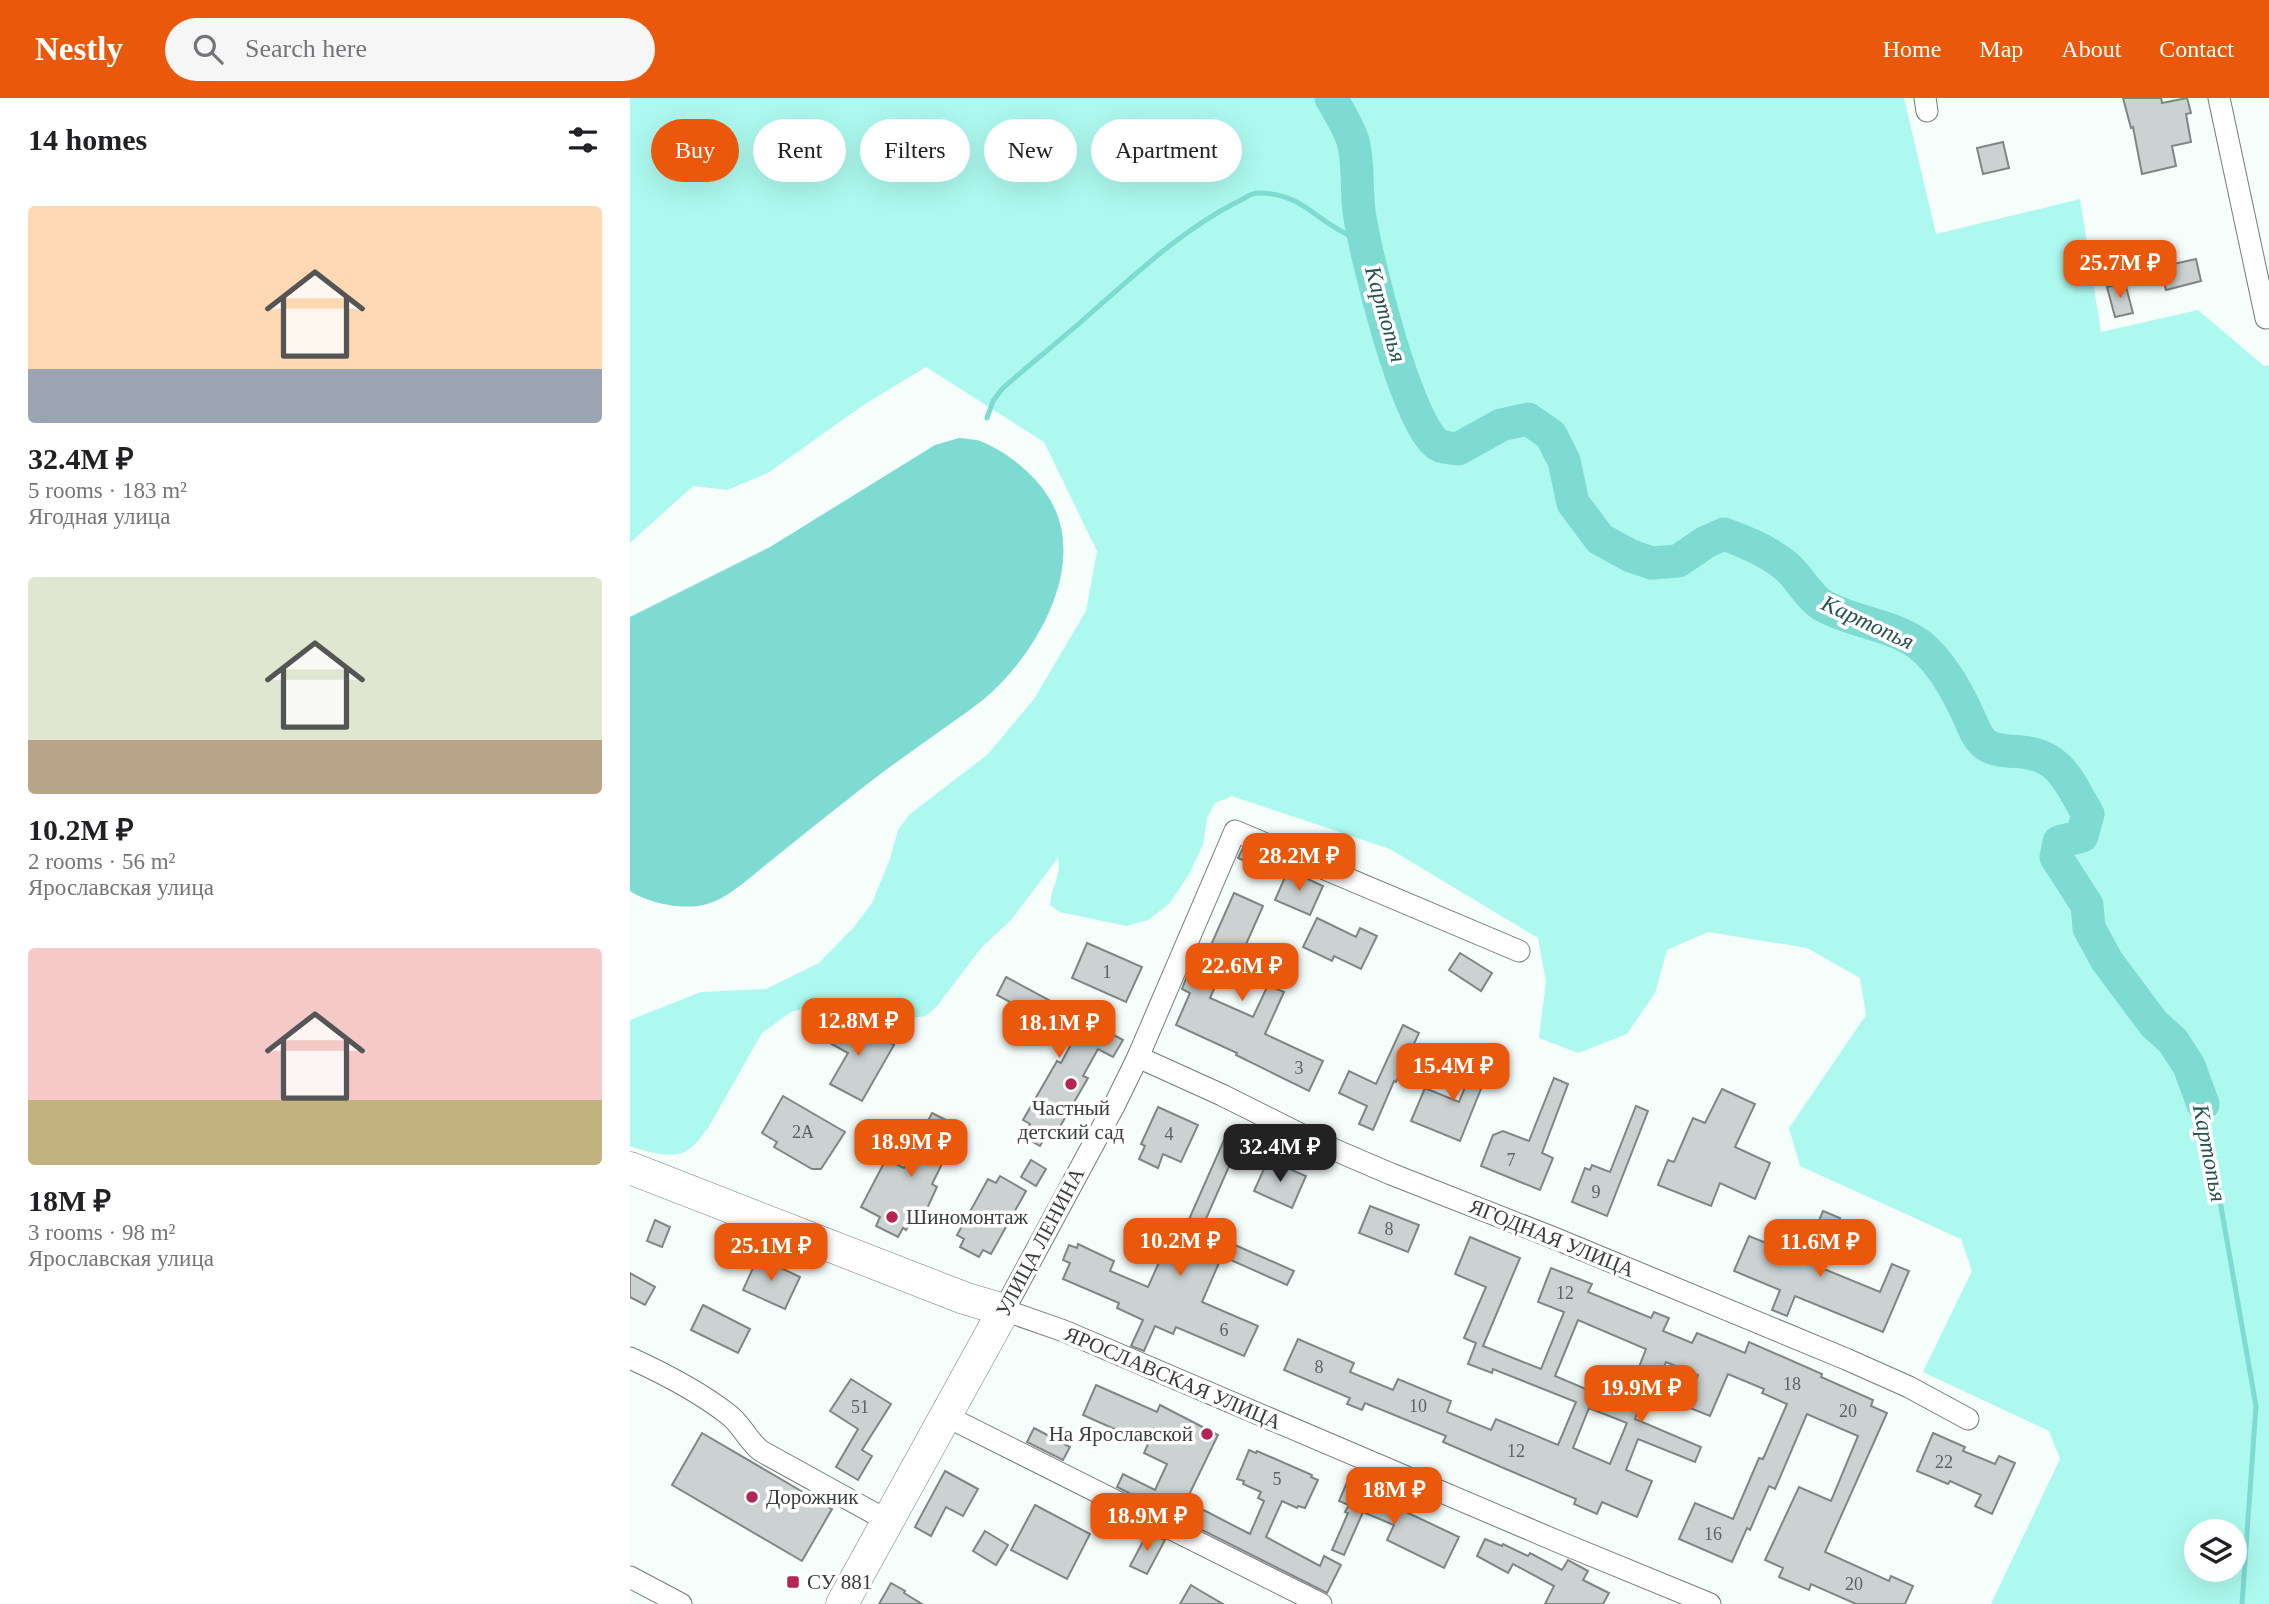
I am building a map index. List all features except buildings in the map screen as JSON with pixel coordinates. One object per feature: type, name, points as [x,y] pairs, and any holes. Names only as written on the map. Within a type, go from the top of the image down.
[{"type":"main road","name":"ЯРОСЛАВСКАЯ УЛИЦА","points":[[630,1168],[940,1289],[1004,1310]]},
{"type":"main road","name":"УЛИЦА ЛЕНИНА","points":[[842,1604],[1004,1310]]},
{"type":"street","points":[[2219,98],[2266,318]]},
{"type":"street","name":"УЛИЦА ЛЕНИНА","points":[[1004,1310],[1138,1057],[1236,831],[1519,951]]},
{"type":"street","name":"ЯГОДНАЯ УЛИЦА","points":[[1138,1057],[1325,1146],[1846,1359],[1909,1387],[1968,1419]]},
{"type":"street","name":"ЯРОСЛАВСКАЯ УЛИЦА","points":[[1004,1310],[1064,1331],[1710,1604]]},
{"type":"street","points":[[630,1358],[723,1410],[761,1451],[888,1521]]},
{"type":"street","points":[[946,1416],[1321,1604]]},
{"type":"street","points":[[630,1577],[681,1604]]},
{"type":"shaded area","points":[[630,98],[1904,98],[1936,234],[2080,199],[2101,332],[2198,310],[2264,366],[2269,365],[2269,1604],[1991,1604],[2060,1459],[2049,1431],[1923,1372],[1972,1271],[1961,1239],[1800,1166],[1789,1128],[1866,1015],[1860,978],[1807,948],[1708,932],[1667,950],[1655,993],[1627,1034],[1578,1053],[1539,1038],[1546,982],[1538,938],[1390,849],[1232,796],[1215,803],[1207,818],[1203,845],[1188,876],[1169,904],[1148,920],[1126,926],[1060,912],[1050,905],[1059,870],[1058,858],[1011,920],[981,948],[938,1005],[926,1016],[911,1018],[886,1001],[868,998],[835,1000],[791,1012],[762,1033],[708,1128],[692,1147],[672,1155],[657,1154],[630,1146],[630,1020],[701,992],[766,989],[819,963],[854,927],[872,903],[890,859],[898,830],[909,815],[988,754],[1034,699],[1086,611],[1097,551],[1044,442],[926,367],[865,404],[768,473],[727,490],[693,486],[630,543]]},
{"type":"shaded area","points":[[959,438],[978,440],[991,446],[1033,477],[1049,497],[1062,532],[1063,559],[1059,585],[1036,637],[1020,660],[1003,681],[980,702],[872,780],[724,897],[707,904],[688,907],[656,902],[630,891],[630,617],[770,547],[935,445]]},
{"type":"waterway","name":"Картопья","points":[[1331,98],[1353,141],[1363,232],[1378,298],[1400,372],[1425,429],[1437,444],[1458,449],[1501,425],[1528,419],[1551,435],[1564,461],[1573,503],[1600,539],[1631,556],[1652,563],[1678,561],[1706,542],[1724,534],[1756,547],[1779,561],[1791,570],[1812,597],[1822,605],[1886,628],[1921,646],[1949,679],[1982,741],[1998,750],[2022,752],[2047,759],[2069,782],[2088,814],[2082,836],[2059,842],[2056,857],[2087,905],[2089,928],[2107,961],[2154,1024],[2173,1041],[2189,1066],[2203,1104]]},
{"type":"waterway","points":[[987,418],[993,401],[1002,389],[1144,267],[1218,212],[1248,196],[1258,193],[1287,198],[1353,237],[1364,233]]},
{"type":"waterway","name":"Картопья","points":[[2203,1104],[2256,1406],[2242,1604]]},
{"type":"place","name":"Частный детский сад","points":[[1071,1084]]},
{"type":"place","name":"Шиномонтаж","points":[[892,1217]]},
{"type":"place","name":"На Ярославской","points":[[1207,1434]]},
{"type":"place","name":"Дорожник","points":[[752,1497]]},
{"type":"place","name":"СУ 881","points":[[793,1582]]}]
